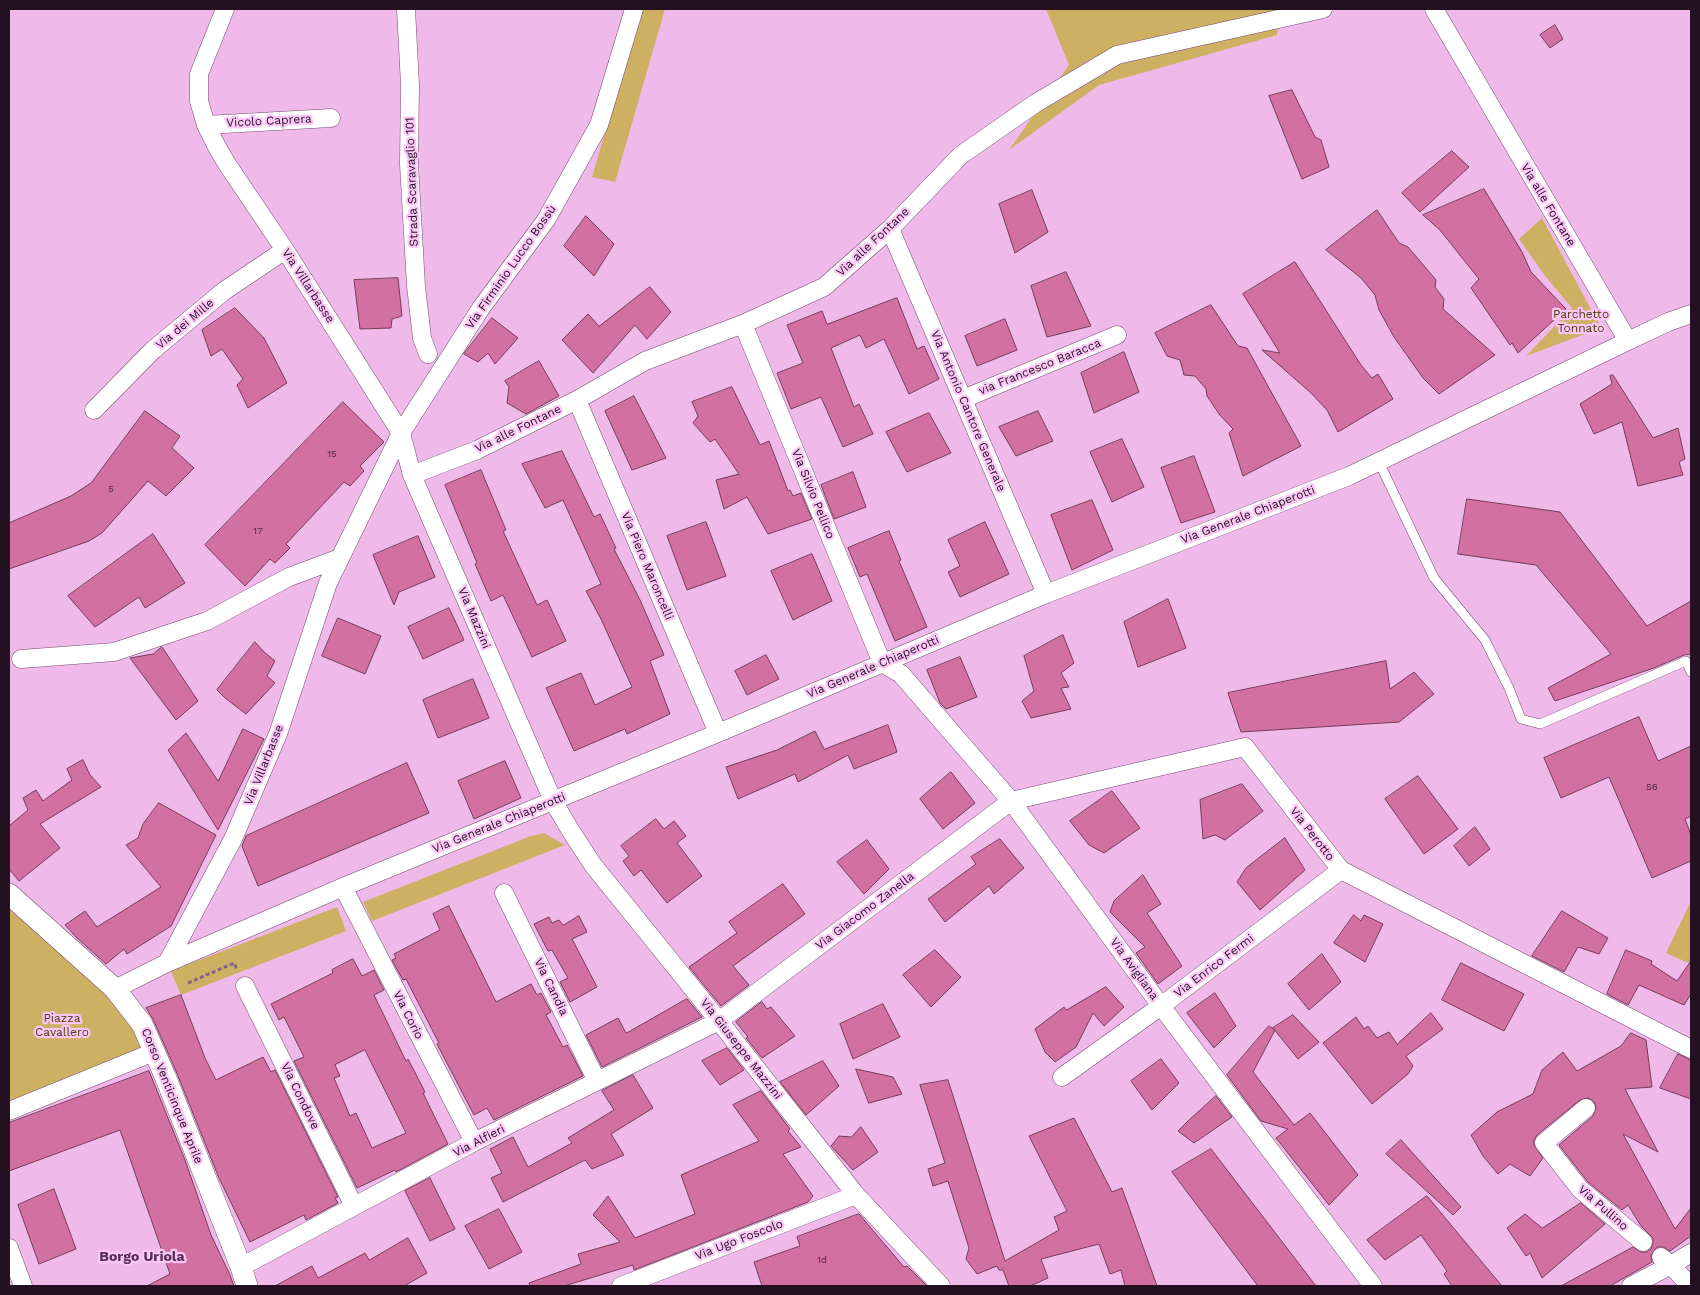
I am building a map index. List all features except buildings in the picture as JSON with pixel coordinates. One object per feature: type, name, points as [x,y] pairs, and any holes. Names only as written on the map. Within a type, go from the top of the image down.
[{"type":"street","name":"Via Villarbasse","points":[[167,963],[233,839],[278,734],[328,583],[401,433],[217,147],[206,125],[199,101],[199,74],[225,9]]},
{"type":"street","name":"Strada Scaravaglio 101","points":[[406,9],[410,85],[409,164],[416,286],[422,338],[428,354]]},
{"type":"street","name":"Via Firminio Lucco Bossù","points":[[401,433],[481,308],[546,220],[594,133],[634,9]]},
{"type":"street","name":"Via alle Fontane","points":[[412,475],[477,450],[577,400],[645,361],[743,324],[824,287],[890,229],[961,155],[1036,103],[1117,55],[1324,9]]},
{"type":"street","name":"Via alle Fontane","points":[[1434,9],[1628,341]]},
{"type":"street","name":"Vicolo Caprera","points":[[206,125],[331,118]]},
{"type":"street","name":"Via Antonio Cantore Generale","points":[[890,229],[1046,594]]},
{"type":"street","name":"Via dei Mille","points":[[94,410],[154,350],[224,291],[284,250]]},
{"type":"street","points":[[1628,341],[1668,322],[1691,314]]},
{"type":"street","name":"Via Silvio Pellico","points":[[743,324],[882,663]]},
{"type":"street","name":"via Francesco Baracca","points":[[963,399],[1117,335]]},
{"type":"street","name":"Via Generale Chiaperotti","points":[[115,989],[167,963],[343,887],[718,733],[1046,594],[1349,476],[1628,341]]},
{"type":"street","name":"Via Piero Maroncelli","points":[[577,400],[718,733]]},
{"type":"street","name":"Via Mazzini","points":[[401,433],[412,475],[553,801]]},
{"type":"street","points":[[21,660],[114,652],[207,621],[289,577],[340,558]]},
{"type":"street","name":"Via Avigliana","points":[[882,663],[901,674],[1011,801],[1161,1006],[1373,1286]]},
{"type":"street","name":"Via Perotto","points":[[1011,801],[1245,747],[1341,870],[1691,1048]]},
{"type":"street","name":"Via Giuseppe Mazzini","points":[[553,801],[593,865],[856,1195],[941,1286]]},
{"type":"street","name":"Via Giacomo Zanella","points":[[719,1021],[1011,801]]},
{"type":"street","name":"Via Enrico Fermi","points":[[1062,1077],[1161,1006],[1341,870]]},
{"type":"street","name":"Via Corio","points":[[343,887],[474,1142]]},
{"type":"street","name":"Via Candia","points":[[504,893],[597,1081]]},
{"type":"street","name":"Corso Venticinque Aprile","points":[[9,894],[115,989],[142,1024],[244,1276]]},
{"type":"street","name":"Via Condove","points":[[245,986],[354,1206]]},
{"type":"street","name":"Via Alfieri","points":[[244,1276],[354,1206],[474,1142],[719,1021]]},
{"type":"street","points":[[9,1111],[154,1052]]},
{"type":"street","name":"Via Pullino","points":[[1586,1108],[1544,1143],[1580,1189],[1643,1242]]},
{"type":"street","name":"Via Ugo Foscolo","points":[[621,1286],[856,1195]]},
{"type":"street","points":[[9,1248],[23,1286]]},
{"type":"street","points":[[1631,1286],[1666,1261],[1691,1253]]},
{"type":"street","points":[[1666,1261],[1690,1286]]},
{"type":"lane","points":[[1379,462],[1434,578],[1485,640],[1509,688],[1521,719],[1540,724],[1686,661],[1691,672]]},
{"type":"path","points":[[188,983],[234,964],[245,986]]},
{"type":"green space","points":[[641,9],[665,9],[615,182],[592,177]]},
{"type":"green space","points":[[1046,9],[1279,9],[1277,35],[1099,85],[1009,150],[1069,65]]},
{"type":"green space","name":"Parchetto Tonnato","points":[[1542,218],[1601,328],[1526,356],[1572,308],[1546,277],[1519,239]]},
{"type":"green space","points":[[544,833],[565,845],[372,921],[363,902],[531,836]]},
{"type":"green space","points":[[1691,901],[1691,964],[1666,953]]},
{"type":"green space","points":[[337,907],[346,931],[181,995],[171,971]]},
{"type":"green space","name":"Piazza Cavallero","points":[[9,909],[123,1006],[141,1047],[107,1065],[9,1103]]},
{"type":"district","name":"Borgo Uriola","points":[[142,1257]]}]
